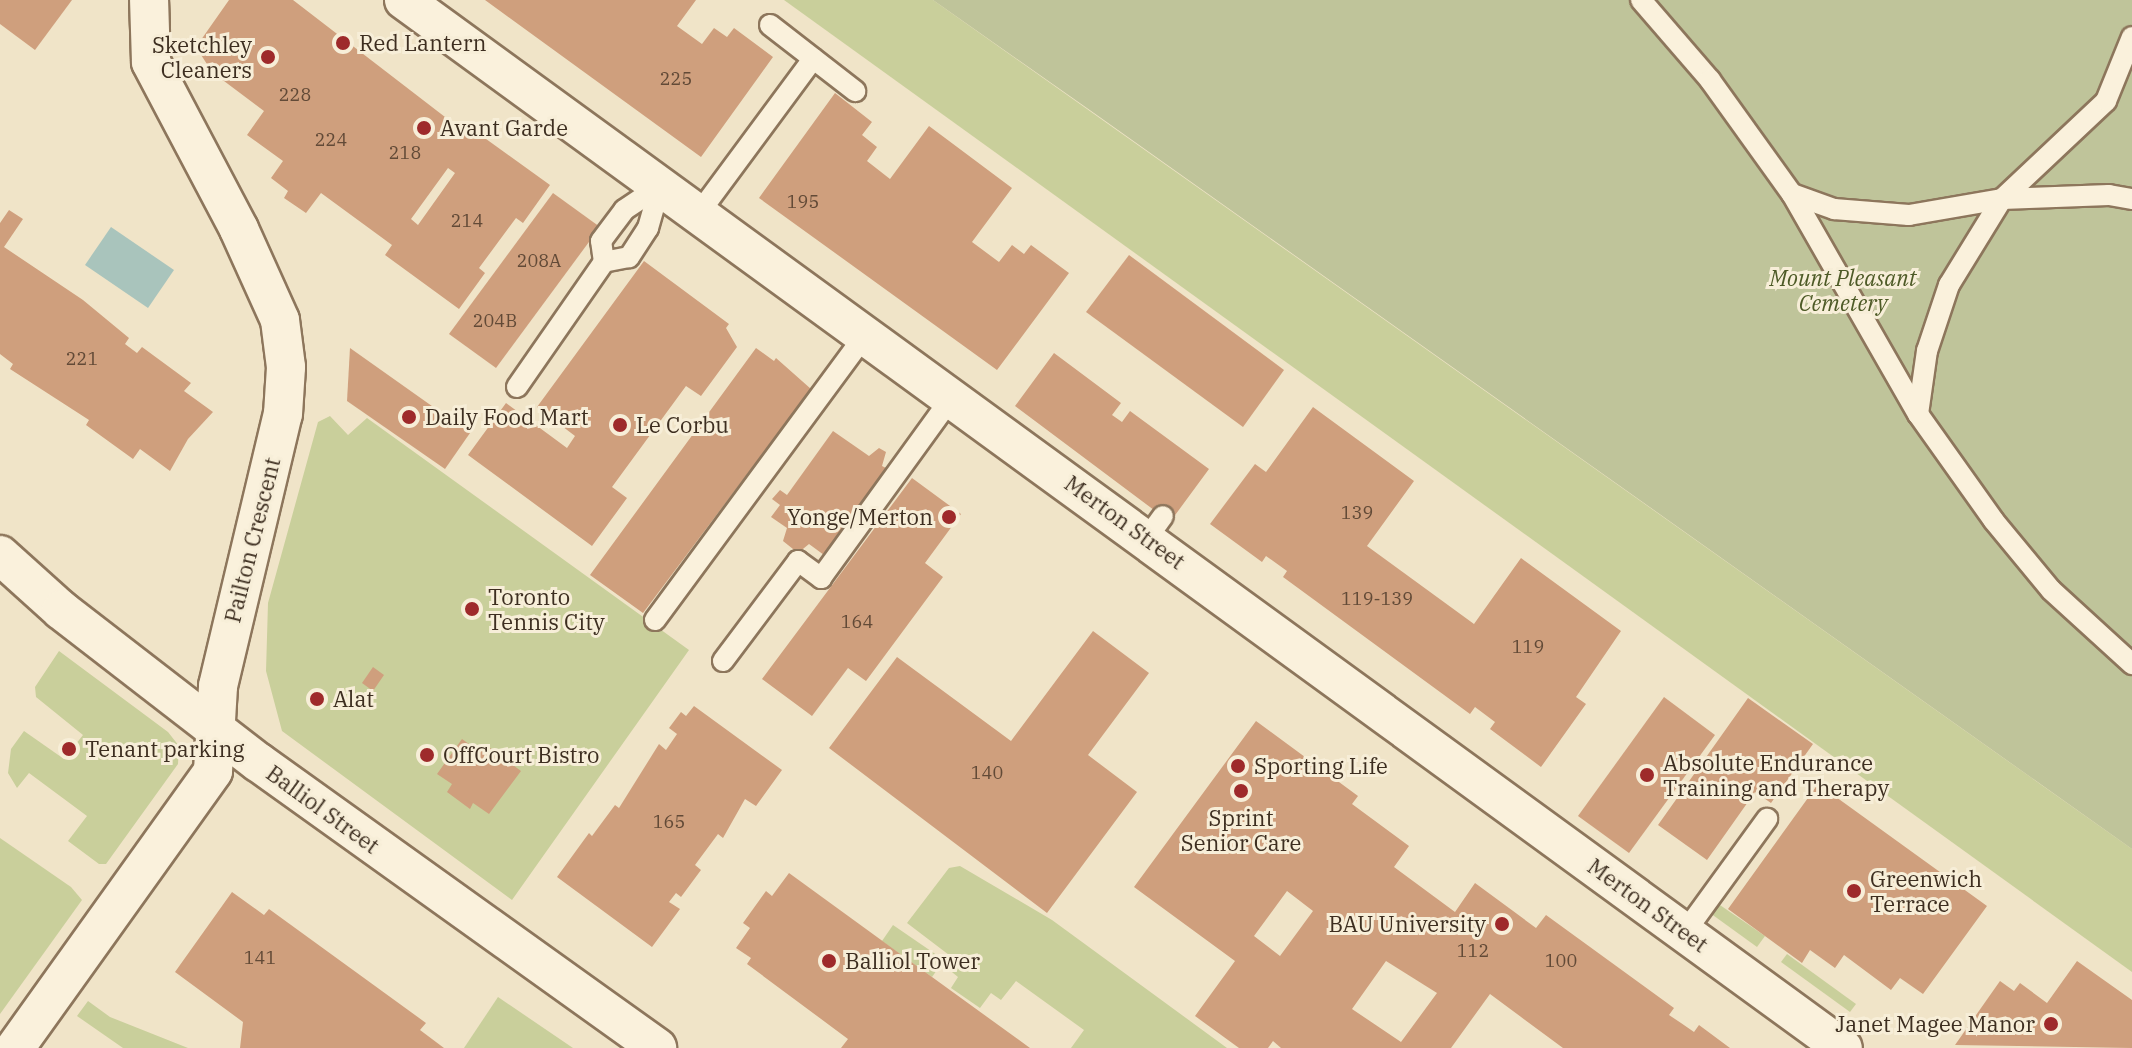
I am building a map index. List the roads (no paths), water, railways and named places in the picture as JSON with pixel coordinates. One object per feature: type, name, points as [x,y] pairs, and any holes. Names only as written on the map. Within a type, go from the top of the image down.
[{"type":"street","name":"Pailton Crescent","points":[[15,1048],[213,771],[218,686],[283,414],[286,367],[280,320],[151,62],[149,0]]},
{"type":"street","name":"Merton Street","points":[[405,0],[952,397],[1155,527],[1685,932],[1843,1048]]},
{"type":"street","name":"Balliol Street","points":[[0,555],[61,610],[216,729],[657,1048]]},
{"type":"lane","points":[[1641,0],[1710,80],[1792,194],[1918,414],[2051,590],[2132,664]]},
{"type":"lane","points":[[770,25],[855,91]]},
{"type":"lane","points":[[1918,414],[1927,351],[1949,285],[2002,199],[2106,101],[2132,37]]},
{"type":"lane","points":[[699,213],[813,59]]},
{"type":"lane","points":[[604,262],[629,257],[648,228],[660,186]]},
{"type":"lane","points":[[517,387],[604,262],[601,241],[624,210],[660,186]]},
{"type":"lane","points":[[1792,194],[1834,209],[1885,214],[2002,199],[2109,195],[2132,199]]},
{"type":"lane","points":[[655,620],[866,334]]},
{"type":"lane","points":[[723,661],[798,561],[821,578],[952,397]]},
{"type":"lane","points":[[1685,932],[1767,819]]},
{"type":"water","points":[[111,227],[174,270],[148,308],[85,265]]},
{"type":"place","name":"Red Lantern","points":[[343,43]]},
{"type":"place","name":"Sketchley Cleaners","points":[[268,57]]},
{"type":"place","name":"Avant Garde","points":[[424,128]]},
{"type":"place","name":"Daily Food Mart","points":[[409,417]]},
{"type":"place","name":"Le Corbu","points":[[620,425]]},
{"type":"place","name":"Yonge/Merton","points":[[949,517]]},
{"type":"place","name":"Toronto Tennis City","points":[[472,609]]},
{"type":"place","name":"Alat","points":[[317,699]]},
{"type":"place","name":"Tenant parking","points":[[69,749]]},
{"type":"place","name":"OffCourt Bistro","points":[[427,755]]},
{"type":"place","name":"Sporting Life","points":[[1238,766]]},
{"type":"place","name":"Absolute Endurance Training and Therapy","points":[[1647,775]]},
{"type":"place","name":"Sprint Senior Care","points":[[1241,791]]},
{"type":"place","name":"Greenwich Terrace","points":[[1854,891]]},
{"type":"place","name":"BAU University","points":[[1502,924]]},
{"type":"place","name":"Balliol Tower","points":[[829,961]]},
{"type":"place","name":"Janet Magee Manor","points":[[2051,1024]]},
{"type":"park label","name":"Mount Pleasant Cemetery","points":[[1843,290]]}]
